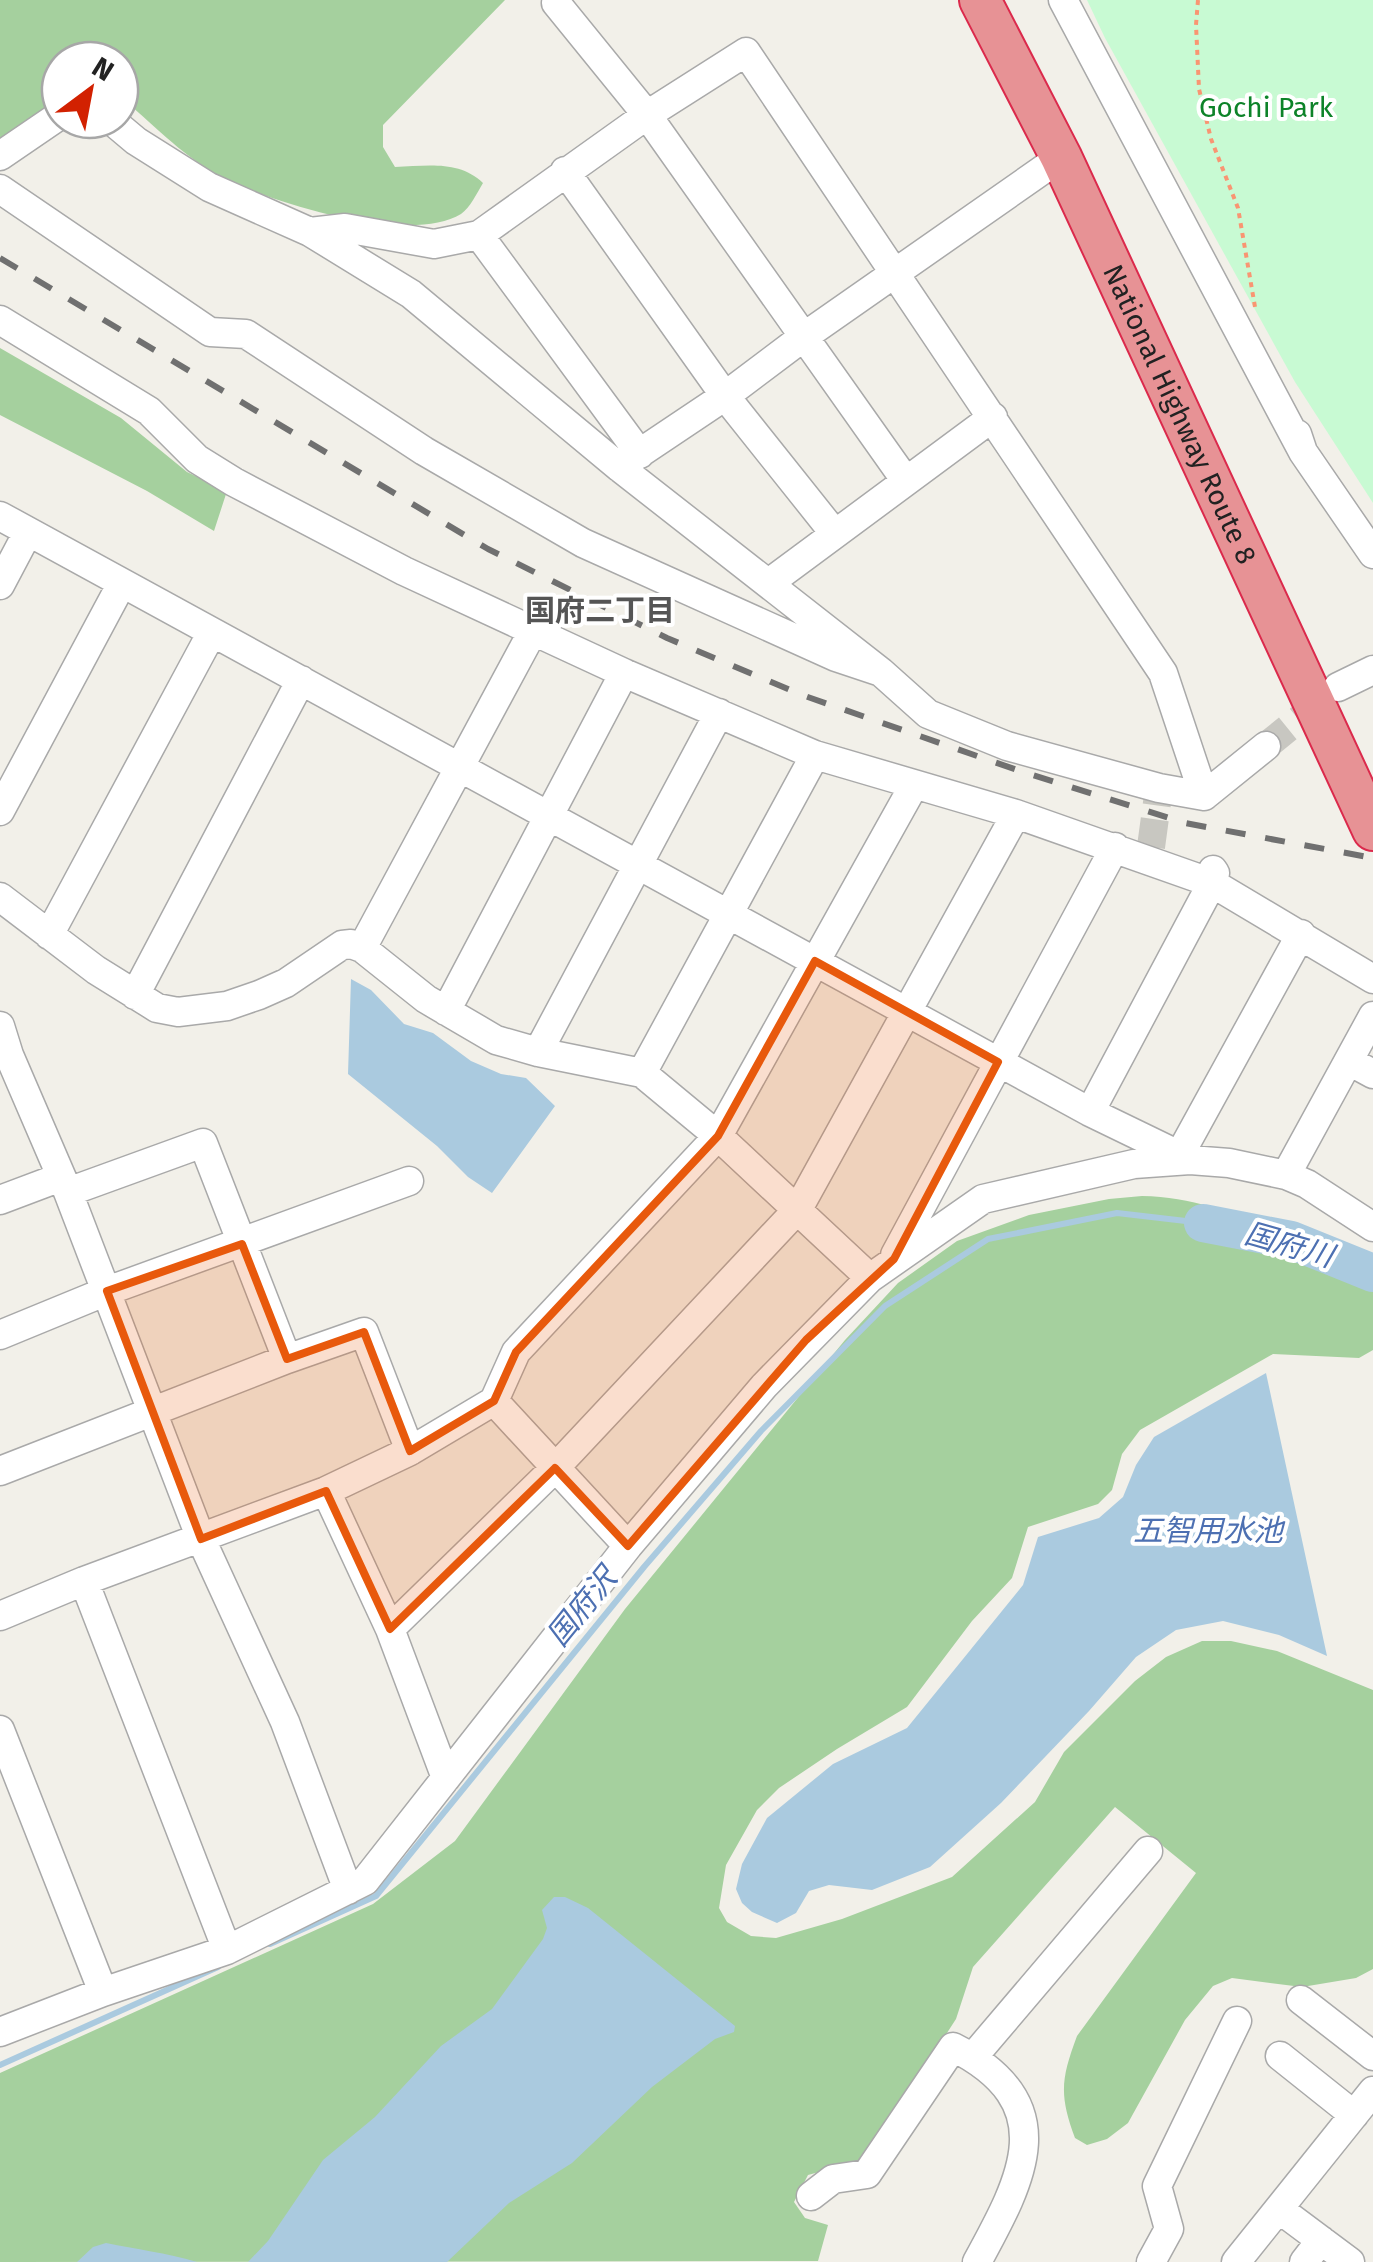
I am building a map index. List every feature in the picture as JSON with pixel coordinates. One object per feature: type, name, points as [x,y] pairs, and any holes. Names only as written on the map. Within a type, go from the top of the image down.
[{"type":"highway","name":"National Highway Route 8","points":[[980,0],[1062,158],[1370,824]]},
{"type":"street","points":[[1063,0],[1303,452],[1373,554]]},
{"type":"street","points":[[556,3],[646,115],[906,481]]},
{"type":"street","points":[[310,232],[345,228],[434,244],[479,235],[646,115],[746,52],[1163,673],[1204,796]]},
{"type":"street","points":[[0,156],[40,129]]},
{"type":"street","points":[[135,140],[210,187],[310,232],[411,294],[629,460],[928,714],[1007,746],[1159,788],[1204,796],[1266,746]]},
{"type":"street","points":[[629,460],[1062,158]]},
{"type":"street","points":[[565,171],[725,396],[834,534]]},
{"type":"street","points":[[0,189],[210,332],[246,334],[424,451],[583,543],[836,657],[881,672]]},
{"type":"street","points":[[479,235],[629,460]]},
{"type":"street","points":[[0,320],[149,411],[197,459],[234,482],[404,571],[624,674],[814,754],[1016,814],[1212,883],[1373,978]]},
{"type":"street","points":[[1258,325],[1303,452]]},
{"type":"street","points":[[778,577],[993,418]]},
{"type":"street","points":[[0,516],[1090,1112],[1185,1158]]},
{"type":"street","points":[[0,584],[28,532]]},
{"type":"street","points":[[0,811],[122,583]]},
{"type":"street","points":[[362,948],[534,629]]},
{"type":"street","points":[[49,934],[212,632]]},
{"type":"street","points":[[1338,688],[1373,670]]},
{"type":"street","points":[[446,1011],[624,674]]},
{"type":"street","points":[[136,995],[301,680]]},
{"type":"street","points":[[538,1052],[719,714]]},
{"type":"street","points":[[642,1073],[814,754]]},
{"type":"street","points":[[0,1616],[326,1491],[410,1451],[494,1401],[516,1352],[718,1136],[914,785]]},
{"type":"street","points":[[390,1629],[555,1468],[798,1209],[1016,814]]},
{"type":"street","points":[[1090,1112],[1215,873],[1209,866],[1151,847]]},
{"type":"street","points":[[894,1259],[1115,848]]},
{"type":"street","points":[[0,897],[136,995],[157,1008],[178,1012],[227,1006],[286,983],[342,945],[362,948],[446,1011],[496,1040],[642,1073],[718,1136],[870,1278]]},
{"type":"street","points":[[1185,1158],[1301,934]]},
{"type":"street","points":[[1286,1175],[1361,1068],[1373,1016]]},
{"type":"street","points":[[0,1026],[4,1056],[64,1184],[200,1539],[285,1722],[348,1890]]},
{"type":"street","points":[[0,1200],[203,1143],[287,1358]]},
{"type":"street","points":[[0,2032],[227,1950],[365,1881],[628,1546],[764,1386],[870,1278],[983,1199],[1134,1164],[1185,1158],[1286,1175],[1307,1184],[1373,1227]]},
{"type":"street","points":[[0,1336],[106,1291],[410,1181]]},
{"type":"street","points":[[0,1472],[287,1358],[364,1332],[410,1451]]},
{"type":"street","points":[[494,1401],[628,1546]]},
{"type":"street","points":[[326,1491],[390,1629],[446,1778]]},
{"type":"street","points":[[84,1581],[227,1950]]},
{"type":"street","points":[[0,1730],[103,1992]]},
{"type":"street","points":[[973,2057],[1148,1851]]},
{"type":"street","points":[[1302,2000],[1373,2056]]},
{"type":"street","points":[[1151,2262],[1169,2228],[1157,2186],[1236,2021]]},
{"type":"street","points":[[811,2196],[833,2179],[868,2174],[953,2047],[973,2057],[1016,2101],[1026,2136],[1015,2190],[978,2262]]},
{"type":"street","points":[[1280,2056],[1354,2115]]},
{"type":"street","points":[[1236,2262],[1373,2091]]},
{"type":"street","points":[[1279,2209],[1313,2251],[1350,2262]]},
{"type":"street","points":[[1362,2262],[1373,2248]]},
{"type":"path","points":[[1198,0],[1199,89],[1211,139],[1238,208],[1258,325]]},
{"type":"highlighted area","points":[[815,961],[998,1062],[894,1259],[806,1340],[628,1546],[555,1468],[390,1629],[326,1491],[201,1539],[107,1291],[242,1244],[287,1359],[364,1332],[410,1451],[494,1401],[516,1352],[718,1136]]},
{"type":"green space","points":[[0,0],[505,0],[383,125],[383,147],[395,167],[453,168],[483,183],[461,214],[438,223],[374,223],[338,217],[268,197],[216,174],[140,114],[140,40],[40,40],[40,113],[0,139]]},
{"type":"green space","name":"Gochi Park","points":[[1087,0],[1373,0],[1373,503],[1295,382]]},
{"type":"green space","points":[[0,348],[121,418],[187,472],[227,491],[214,531],[147,491],[0,415]]},
{"type":"green space","points":[[1142,1196],[1212,1207],[1320,1246],[1373,1259],[1373,1350],[1359,1358],[1273,1354],[1140,1430],[1122,1454],[1112,1490],[1098,1504],[1028,1527],[1012,1578],[972,1621],[907,1707],[779,1788],[757,1810],[726,1865],[719,1908],[727,1922],[751,1936],[776,1938],[842,1919],[952,1877],[1035,1802],[1064,1752],[1135,1681],[1166,1657],[1202,1641],[1231,1641],[1277,1651],[1373,1690],[1373,1969],[1356,1978],[1302,1987],[1232,1978],[1213,1986],[1185,2020],[1128,2123],[1107,2139],[1087,2145],[1075,2138],[1064,2087],[1077,2036],[1196,1873],[1115,1807],[973,1967],[956,2019],[887,2126],[859,2161],[808,2175],[794,2202],[805,2218],[828,2225],[818,2261],[0,2262],[0,2073],[373,1904],[455,1841],[625,1609],[845,1340],[898,1283],[957,1241],[1029,1215]]},
{"type":"water","points":[[351,979],[371,990],[404,1024],[433,1033],[471,1061],[501,1074],[526,1078],[555,1106],[492,1193],[348,1074]]},
{"type":"water","name":"五智用水池","points":[[1266,1373],[1327,1656],[1279,1635],[1223,1621],[1176,1630],[1136,1657],[1001,1803],[930,1867],[872,1890],[829,1885],[809,1891],[796,1913],[777,1923],[742,1903],[736,1889],[742,1864],[767,1818],[833,1764],[907,1728],[1023,1585],[1038,1537],[1099,1518],[1123,1497],[1136,1465],[1154,1437]]},
{"type":"water","points":[[554,1897],[565,1897],[588,1908],[735,2026],[734,2032],[715,2039],[652,2087],[572,2163],[509,2203],[447,2262],[248,2262],[268,2241],[323,2160],[375,2117],[441,2046],[492,2009],[543,1939],[547,1928],[542,1910]]},
{"type":"water","points":[[106,2243],[197,2262],[77,2262],[93,2247]]},
{"type":"waterway","name":"国府沢","points":[[270,1944],[376,1896],[644,1567],[761,1431],[885,1306],[988,1239],[1117,1213],[1203,1223]]},
{"type":"waterway","name":"国府川","points":[[1203,1223],[1291,1240],[1373,1273]]},
{"type":"waterway","name":"国府沢","points":[[0,2065],[218,1967]]},
{"type":"tunnel","points":[[1266,746],[1329,695]]},
{"type":"tunnel","points":[[1151,847],[1159,788]]},
{"type":"railway","points":[[0,258],[488,549],[667,638],[802,695],[1185,823],[1373,858]]},
{"type":"district","name":"国府二丁目","points":[[600,611]]}]
